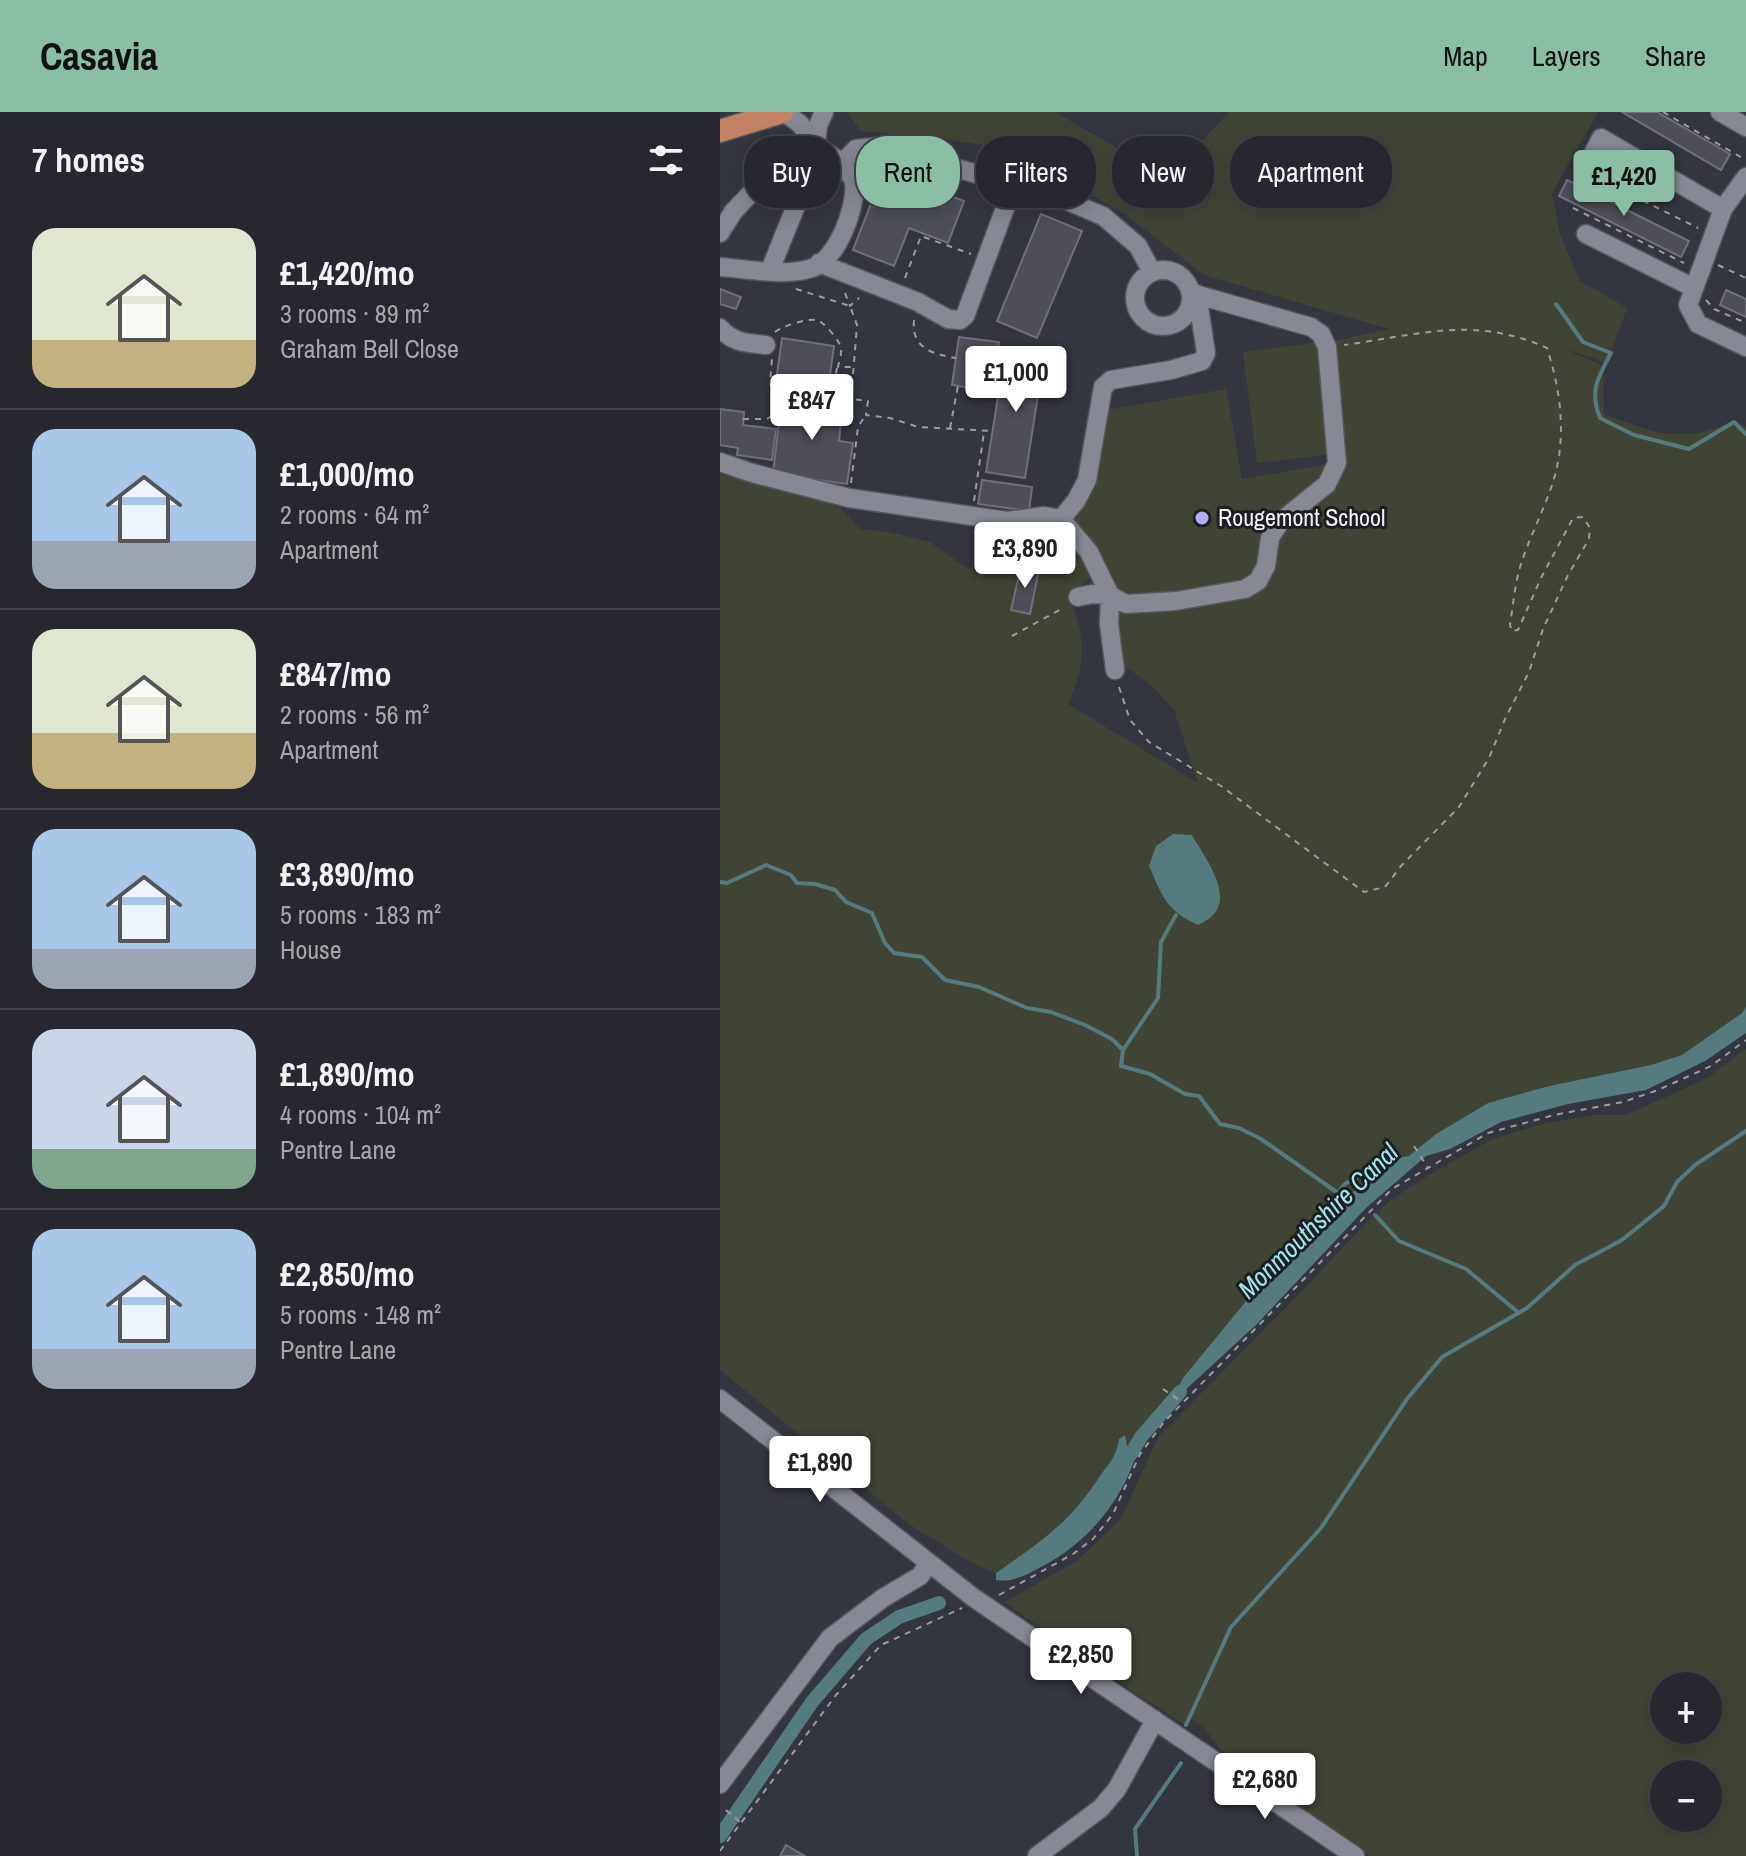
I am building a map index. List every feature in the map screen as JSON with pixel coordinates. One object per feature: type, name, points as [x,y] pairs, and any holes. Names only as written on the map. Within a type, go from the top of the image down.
[{"type":"main road","points":[[720,131],[783,112]]},
{"type":"street","points":[[783,112],[800,124],[809,136]]},
{"type":"street","points":[[817,136],[824,112]]},
{"type":"street","points":[[1720,112],[1746,127]]},
{"type":"street","points":[[1589,166],[1601,138],[1723,209]]},
{"type":"street","points":[[770,270],[802,191],[811,179],[837,173],[856,149],[894,145],[933,162],[976,174]]},
{"type":"street","points":[[720,267],[796,270],[815,267],[842,236],[852,207],[854,181],[842,163]]},
{"type":"street","points":[[1746,177],[1723,209],[1688,305],[1698,324],[1746,347]]},
{"type":"street","points":[[720,233],[744,200]]},
{"type":"street","points":[[819,263],[918,302],[948,319],[960,320],[965,316],[1005,208]]},
{"type":"street","points":[[1084,208],[1103,216],[1138,246],[1152,272]]},
{"type":"street","points":[[1586,234],[1698,274]]},
{"type":"street","points":[[1061,519],[1076,501],[1087,480],[1103,387],[1111,380],[1171,370],[1202,361],[1206,353],[1194,293],[1176,273],[1167,270],[1152,272],[1138,286],[1136,308],[1149,323],[1158,326],[1181,321],[1194,293]]},
{"type":"street","points":[[1078,597],[1110,595],[1126,604],[1176,601],[1245,589],[1258,581],[1266,566],[1270,538],[1280,522],[1327,484],[1337,463],[1327,347],[1321,334],[1311,327],[1194,293]]},
{"type":"street","points":[[720,328],[728,338],[766,345]]},
{"type":"street","points":[[720,462],[849,498],[1007,521],[1044,516],[1061,519],[1089,552],[1110,595],[1109,624],[1115,670]]},
{"type":"street","points":[[720,1399],[981,1603],[1355,1856]]},
{"type":"street","points":[[720,1784],[830,1638],[883,1598],[920,1576],[929,1563]]},
{"type":"street","points":[[1037,1856],[1101,1808],[1117,1789],[1155,1720]]},
{"type":"path","points":[[1663,112],[1746,160]]},
{"type":"path","points":[[1599,179],[1606,166],[1623,151]]},
{"type":"path","points":[[1589,166],[1599,179],[1713,235]]},
{"type":"path","points":[[1573,208],[1698,274],[1746,278]]},
{"type":"path","points":[[898,294],[921,236],[986,259]]},
{"type":"path","points":[[770,270],[777,282],[785,286],[850,306],[857,325],[851,399]]},
{"type":"path","points":[[1698,274],[1707,302],[1714,309],[1746,323]]},
{"type":"path","points":[[918,302],[913,332],[919,346],[931,353],[956,358]]},
{"type":"path","points":[[743,419],[767,419],[776,413],[777,399],[770,383],[773,363],[766,345],[777,329],[816,320],[838,338],[841,349],[831,397]]},
{"type":"path","points":[[1115,670],[1130,720],[1149,742],[1221,786],[1364,892],[1385,887],[1401,866],[1459,807],[1489,758],[1529,672],[1543,629],[1589,539],[1590,528],[1583,517],[1573,518],[1518,630],[1512,631],[1510,625],[1521,566],[1553,483],[1561,450],[1558,381],[1547,348],[1526,339],[1482,328],[1417,332],[1390,339],[1327,347]]},
{"type":"path","points":[[838,367],[853,367]]},
{"type":"path","points":[[950,429],[958,386]]},
{"type":"path","points":[[773,390],[868,401],[866,415],[858,427],[849,498]]},
{"type":"path","points":[[866,415],[890,418],[918,427],[993,431]]},
{"type":"path","points":[[972,516],[984,431]]},
{"type":"path","points":[[1012,636],[1078,597]]},
{"type":"path","points":[[720,1851],[836,1695],[881,1645],[981,1603],[1061,1561],[1093,1539],[1113,1514],[1140,1454],[1152,1436],[1392,1189],[1488,1133],[1511,1125],[1623,1102],[1658,1090],[1711,1066],[1746,1040]]},
{"type":"path","points":[[1414,1146],[1428,1168]]},
{"type":"path","points":[[1163,1389],[1184,1403]]},
{"type":"path","points":[[726,1810],[742,1824]]},
{"type":"shaded area","points":[[847,112],[1055,112],[1112,145],[1112,207],[1096,197],[1096,136],[976,136],[976,144],[960,141],[960,136],[861,131]]},
{"type":"shaded area","points":[[1229,112],[1598,112],[1552,193],[1560,234],[1580,281],[1627,308],[1607,363],[1563,348],[1603,366],[1604,415],[1662,434],[1696,434],[1734,422],[1746,427],[1746,1007],[1682,1055],[1488,1103],[1436,1134],[1409,1157],[1396,1158],[1364,1182],[1305,1234],[1274,1267],[1183,1378],[1169,1405],[1141,1437],[1126,1446],[1125,1436],[1119,1439],[1110,1462],[1077,1507],[1041,1541],[996,1573],[976,1565],[910,1525],[720,1370],[720,469],[840,507],[860,529],[930,542],[967,568],[980,567],[997,539],[1038,536],[1047,519],[1062,528],[1094,566],[1088,580],[1069,596],[1079,624],[1082,650],[1078,676],[1068,704],[1198,783],[1174,710],[1151,685],[1119,662],[1101,562],[1069,518],[1081,506],[1093,481],[1107,410],[1226,389],[1242,479],[1337,463],[1325,343],[1389,329],[1204,275],[1114,208],[1214,208],[1214,136],[1206,136]],"holes":[[[1173,834],[1192,835],[1213,871],[1220,896],[1218,907],[1211,917],[1198,925],[1166,902],[1149,866],[1156,846]]]},
{"type":"shaded area","points":[[1320,342],[1334,454],[1257,463],[1243,352]]},
{"type":"shaded area","points":[[1173,834],[1192,835],[1218,883],[1218,907],[1211,917],[1198,925],[1179,914],[1167,902],[1149,866],[1156,846]]},
{"type":"shaded area","points":[[1746,1007],[1746,1033],[1705,1061],[1646,1090],[1568,1104],[1501,1122],[1450,1149],[1426,1156],[1366,1208],[1257,1324],[1169,1405],[1183,1378],[1274,1267],[1305,1234],[1364,1182],[1397,1158],[1409,1156],[1436,1134],[1488,1103],[1682,1055]]},
{"type":"shaded area","points":[[1746,1049],[1746,1856],[1370,1856],[1223,1753],[1205,1729],[1192,1718],[1186,1725],[1118,1682],[1004,1602],[1076,1562],[1120,1520],[1159,1436],[1391,1200],[1492,1139],[1542,1124],[1595,1115],[1627,1115],[1709,1077]]},
{"type":"shaded area","points":[[1125,1435],[1127,1446],[1141,1437],[1135,1458],[1118,1496],[1092,1529],[1061,1555],[1026,1575],[996,1580],[996,1573],[1041,1541],[1077,1507],[1112,1459],[1119,1439]]},
{"type":"building","points":[[1622,112],[1657,112],[1730,154],[1721,170]]},
{"type":"building","points":[[1567,180],[1689,241],[1681,257],[1559,196]]},
{"type":"building","points":[[960,199],[964,201],[948,243],[909,228],[894,266],[853,250],[869,208],[960,208]]},
{"type":"building","points":[[1041,214],[1082,231],[1037,338],[997,321]]},
{"type":"building","points":[[720,289],[741,297],[736,309],[720,304]]},
{"type":"building","points":[[1726,290],[1746,299],[1746,317],[1720,305]]},
{"type":"building","points":[[959,337],[999,342],[992,391],[952,385]]},
{"type":"building","points":[[782,338],[834,346],[828,389],[776,381]]},
{"type":"building","points":[[1005,353],[1051,360],[1046,390],[1039,389],[1025,478],[986,472]]},
{"type":"building","points":[[782,397],[843,404],[839,441],[853,443],[847,484],[773,474]]},
{"type":"building","points":[[720,409],[744,412],[743,425],[776,429],[772,460],[737,455],[738,448],[720,445]]},
{"type":"building","points":[[982,480],[1032,487],[1029,511],[978,504]]},
{"type":"building","points":[[1021,566],[1039,570],[1030,614],[1011,610]]},
{"type":"building","points":[[786,1845],[805,1856],[780,1856]]},
{"type":"waterway","points":[[1556,304],[1583,342],[1611,353],[1595,392],[1600,418],[1634,435],[1689,449],[1734,422],[1746,434]]},
{"type":"waterway","points":[[720,882],[727,883],[766,865],[791,875],[797,883],[835,890],[846,902],[872,913],[885,943],[894,953],[922,957],[945,980],[979,987],[1027,1008],[1051,1012],[1085,1025],[1112,1039],[1123,1050]]},
{"type":"waterway","points":[[1176,915],[1161,942],[1158,998],[1123,1050],[1121,1066],[1150,1074],[1185,1094],[1199,1096],[1220,1124],[1239,1128],[1261,1139],[1338,1193],[1345,1184],[1360,1176],[1366,1184]]},
{"type":"waterway","points":[[1186,1725],[1231,1627],[1321,1528],[1407,1399],[1442,1357],[1527,1308],[1575,1265],[1622,1240],[1664,1206],[1677,1182],[1695,1165],[1746,1131]]},
{"type":"waterway","points":[[1375,1215],[1399,1241],[1466,1269],[1519,1313]]},
{"type":"waterway","name":"Monmouthshire Canal","points":[[1131,1454],[1141,1437],[1180,1392]]},
{"type":"waterway","name":"Monmouthshire Canal","points":[[720,1836],[812,1702],[866,1639],[899,1617],[939,1603]]},
{"type":"waterway","points":[[1137,1856],[1135,1829],[1181,1763]]},
{"type":"place","name":"Rougemont School","points":[[1202,518]]}]
